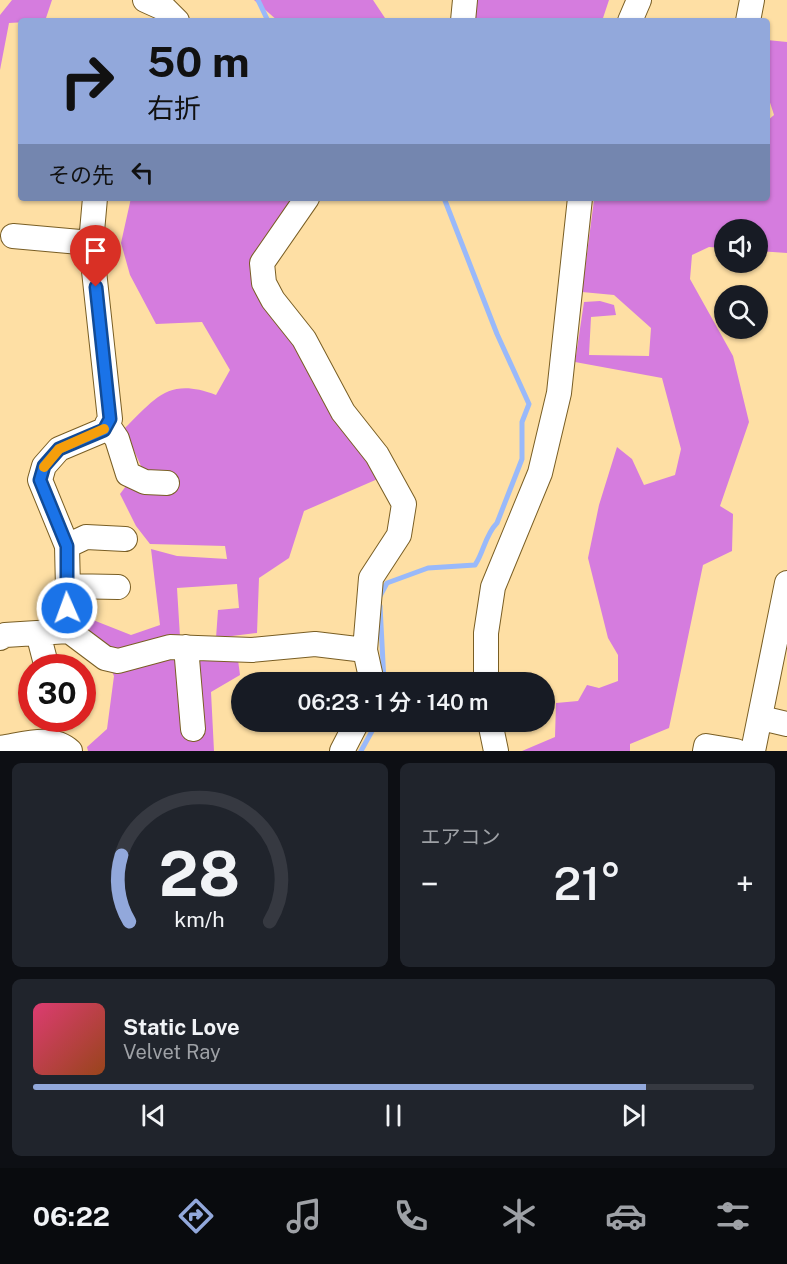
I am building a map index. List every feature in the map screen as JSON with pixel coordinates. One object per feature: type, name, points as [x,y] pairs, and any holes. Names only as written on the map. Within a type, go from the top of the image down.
[{"type":"street","points":[[463,18],[465,0]]},
{"type":"street","points":[[631,18],[639,0]]},
{"type":"street","points":[[749,18],[752,0]]},
{"type":"street","points":[[145,8],[165,9],[174,18]]},
{"type":"street","points":[[69,631],[66,586],[67,546],[40,480],[44,466],[59,449],[104,428],[110,419],[91,243],[95,201]]},
{"type":"street","points":[[305,201],[262,262],[264,283],[273,300],[304,339],[343,412],[377,455],[404,504],[399,535],[371,578],[365,650],[370,672]]},
{"type":"street","points":[[486,672],[486,633],[493,587],[540,473],[559,393],[580,201]]},
{"type":"street","points":[[13,236],[91,243]]},
{"type":"street","points":[[104,428],[114,465],[110,474]]},
{"type":"street","points":[[104,428],[117,439],[128,474],[145,482],[167,483]]},
{"type":"street","points":[[67,546],[86,537],[125,539]]},
{"type":"street","points":[[753,751],[787,583]]},
{"type":"street","points":[[66,586],[118,587]]},
{"type":"street","points":[[0,638],[5,635],[69,631],[105,658],[118,661],[170,647],[252,650],[315,644],[365,650]]},
{"type":"street","points":[[38,633],[43,654]]},
{"type":"street","points":[[186,647],[193,729]]},
{"type":"street","points":[[761,718],[787,724]]},
{"type":"street","points":[[342,751],[352,732]]},
{"type":"street","points":[[492,732],[496,751]]},
{"type":"street","points":[[0,748],[40,741],[66,747],[70,751]]},
{"type":"street","points":[[705,751],[706,746],[736,751]]},
{"type":"shaded area","points":[[12,0],[52,0],[46,18],[18,18],[18,22],[9,23],[0,70],[0,15]]},
{"type":"shaded area","points":[[254,0],[373,0],[385,18],[275,18]]},
{"type":"shaded area","points":[[475,0],[609,0],[603,18],[472,18]]},
{"type":"shaded area","points":[[770,40],[787,42],[787,253],[768,252],[768,219],[714,219],[714,247],[709,247],[692,255],[690,279],[714,322],[714,339],[724,339],[733,356],[749,422],[720,506],[733,514],[732,551],[703,565],[669,728],[630,744],[630,751],[522,751],[555,737],[556,703],[578,701],[587,685],[599,688],[618,681],[618,655],[608,638],[588,558],[599,505],[617,447],[632,459],[644,485],[675,475],[681,449],[662,378],[575,362],[584,302],[600,301],[614,305],[616,315],[591,317],[589,355],[649,356],[651,328],[614,295],[582,292],[594,201],[770,201],[770,118],[774,115],[770,102]]},
{"type":"shaded area","points":[[130,201],[294,201],[253,254],[253,272],[294,338],[329,411],[380,478],[304,511],[289,558],[259,578],[257,633],[216,638],[218,610],[239,608],[237,584],[177,588],[180,637],[238,660],[240,672],[231,672],[231,680],[211,692],[214,751],[88,751],[87,747],[107,729],[114,676],[99,643],[74,616],[82,603],[93,620],[131,635],[160,625],[151,549],[177,556],[227,559],[225,546],[150,544],[136,526],[120,494],[141,466],[124,429],[155,400],[174,390],[186,388],[216,395],[230,370],[202,322],[156,324],[130,275],[121,243]]},
{"type":"waterway","points":[[258,0],[267,18]]},
{"type":"waterway","points":[[380,596],[387,583],[428,568],[475,565],[497,523],[522,459],[522,422],[529,404],[497,334],[445,201]]},
{"type":"waterway","points":[[380,606],[383,672]]},
{"type":"waterway","points":[[361,751],[371,732]]},
{"type":"slow traffic","points":[[44,467],[59,449],[104,429]]},
{"type":"route","points":[[67,608],[67,546],[53,507],[40,480],[44,466],[59,449],[104,430],[110,419],[96,287]]}]
